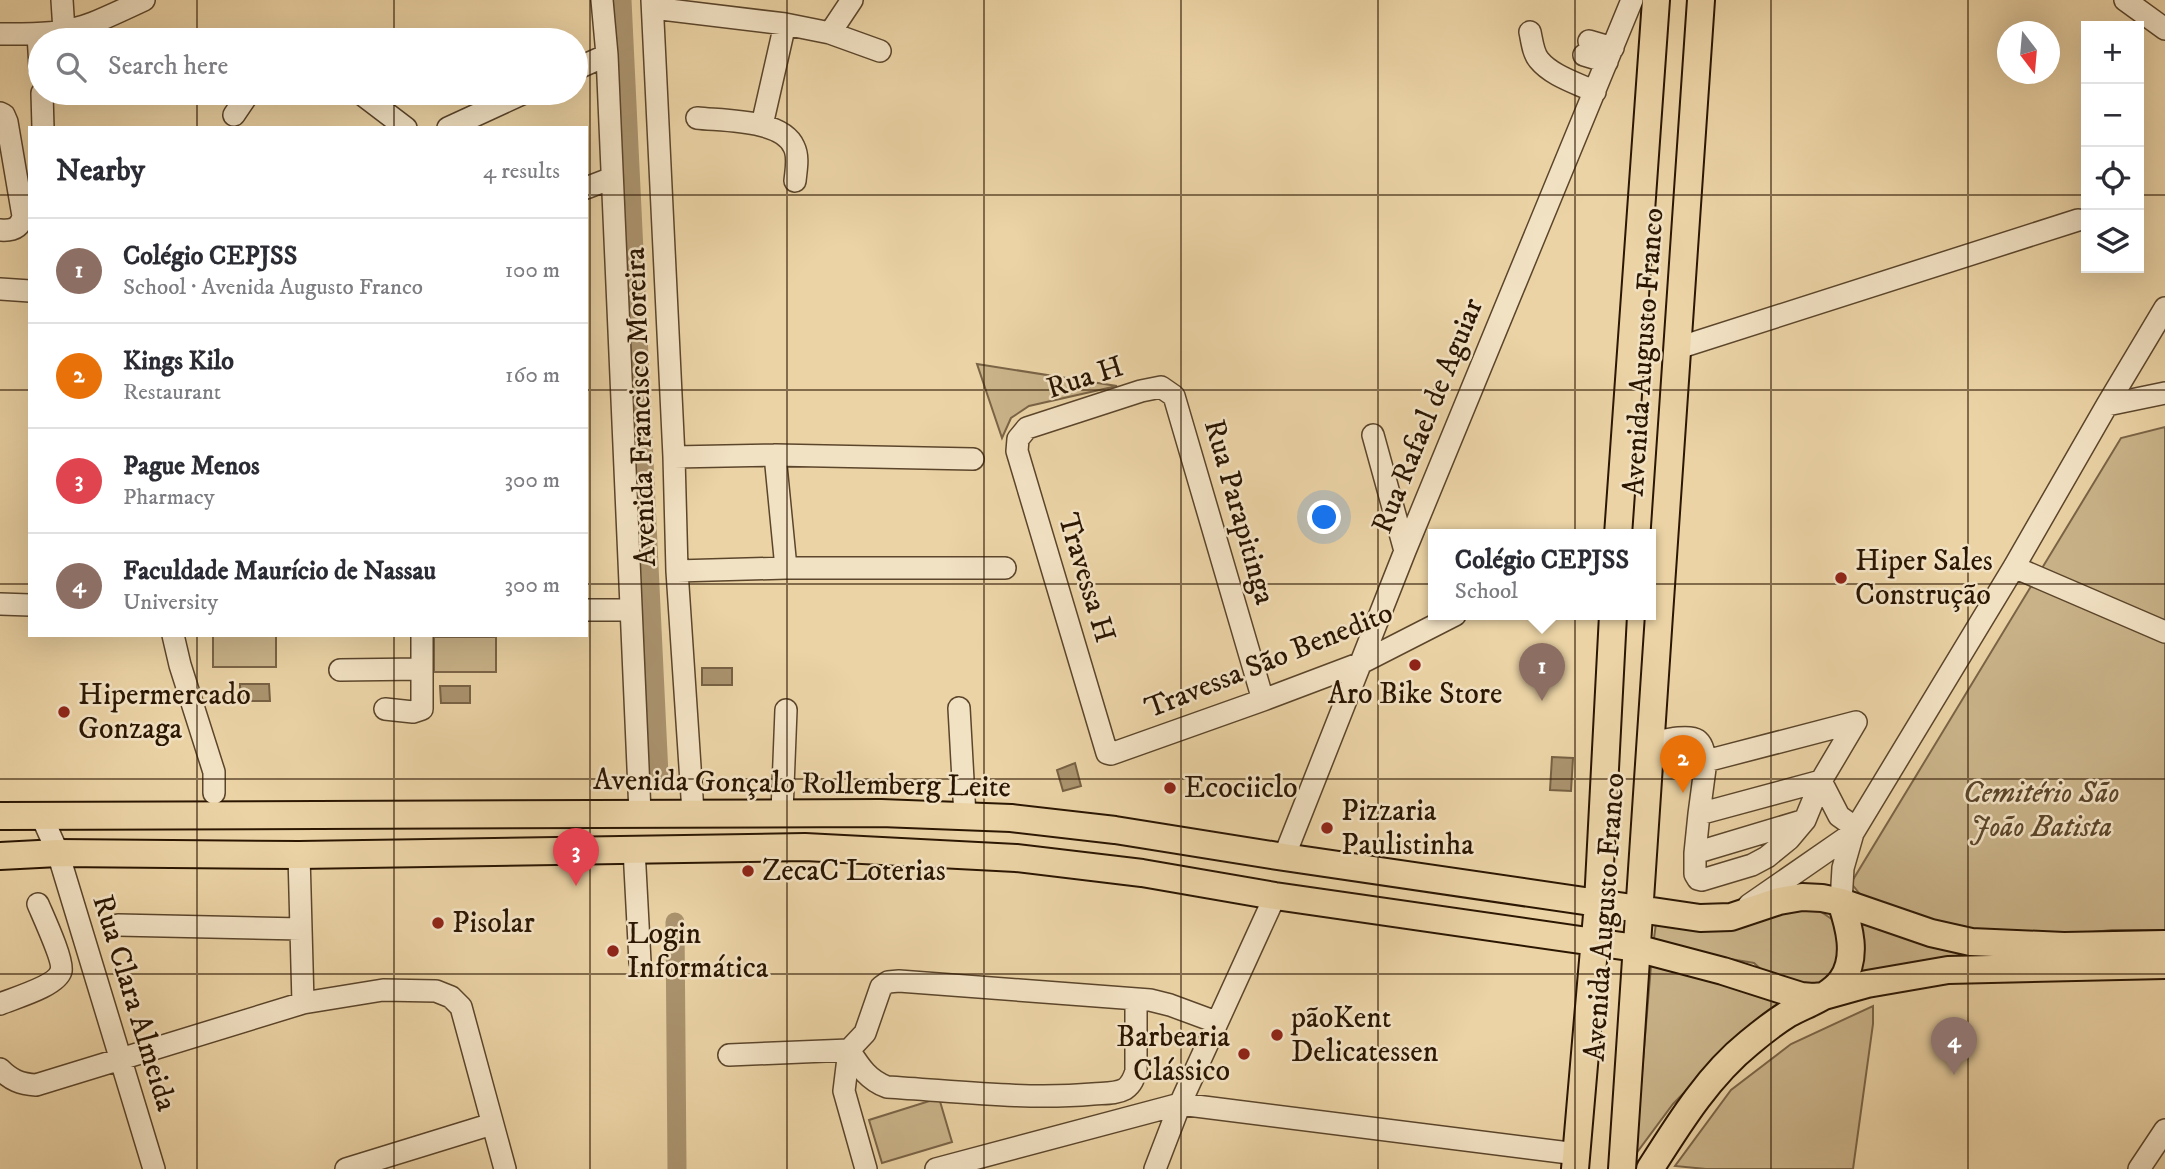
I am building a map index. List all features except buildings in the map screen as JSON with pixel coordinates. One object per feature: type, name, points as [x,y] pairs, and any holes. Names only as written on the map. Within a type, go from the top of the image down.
[{"type":"main road","name":"Avenida Augusto Franco","points":[[1617,529],[1656,0]]},
{"type":"main road","name":"Avenida Augusto Franco","points":[[1622,1169],[1701,0]]},
{"type":"main road","name":"Avenida Augusto Franco","points":[[1576,1162],[1598,902],[1614,620]]},
{"type":"main road","name":"Avenida Gonçalo Rollemberg Leite","points":[[0,816],[782,812],[1011,818],[1115,830],[1700,918],[1731,917],[1779,901],[1802,897],[1822,898],[1931,933],[1971,942],[2064,946],[2165,944]]},
{"type":"main road","points":[[805,847],[892,838],[896,835],[897,824],[881,813]]},
{"type":"main road","name":"Avenida Gonçalo Rollemberg Leite","points":[[0,856],[58,853],[299,855],[805,847],[1016,858],[1142,873],[1275,896],[1636,948],[1723,971],[1801,996],[1824,996]]},
{"type":"main road","points":[[1824,996],[1842,980],[1850,960],[1850,936],[1841,902]]},
{"type":"main road","points":[[1650,1169],[1672,1133],[1731,1059],[1787,1015],[1824,996],[1867,984],[1948,970],[2165,965]]},
{"type":"street","points":[[62,0],[64,28]]},
{"type":"street","points":[[76,28],[91,24],[144,0]]},
{"type":"street","name":"Avenida Francisco Moreira","points":[[602,0],[607,55],[629,610],[640,813]]},
{"type":"street","points":[[830,33],[852,0]]},
{"type":"street","name":"Rua Rafael de Aguiar","points":[[1284,857],[1405,551],[1632,0]]},
{"type":"street","points":[[2125,0],[2165,29]]},
{"type":"street","points":[[652,4],[676,11],[785,24],[830,33],[880,51]]},
{"type":"street","name":"Avenida Francisco Moreira","points":[[652,4],[677,571],[693,812]]},
{"type":"street","points":[[762,125],[785,24]]},
{"type":"street","points":[[1530,32],[1536,54],[1544,65],[1595,92]]},
{"type":"street","points":[[0,34],[28,34]]},
{"type":"street","points":[[1586,48],[1610,55]]},
{"type":"street","points":[[588,64],[607,55]]},
{"type":"street","points":[[42,105],[43,126]]},
{"type":"street","points":[[234,115],[241,105]]},
{"type":"street","points":[[376,105],[403,126]]},
{"type":"street","points":[[451,126],[498,105]]},
{"type":"street","points":[[0,113],[7,122],[23,216],[21,224],[15,229],[0,230]]},
{"type":"street","points":[[697,118],[762,125],[784,135],[794,146],[797,160],[795,180]]},
{"type":"street","points":[[588,187],[612,178]]},
{"type":"street","points":[[1678,348],[2078,220]]},
{"type":"street","points":[[0,289],[28,290]]},
{"type":"street","points":[[1841,902],[1843,868],[1855,830],[2014,567],[2165,308]]},
{"type":"street","name":"Rua H","points":[[1027,428],[1161,387]]},
{"type":"street","name":"Rua Parapitinga","points":[[1161,387],[1174,396],[1264,701]]},
{"type":"street","points":[[2107,405],[2165,393]]},
{"type":"street","name":"Travessa H","points":[[1027,428],[1018,439],[1017,451],[1105,747]]},
{"type":"street","points":[[1373,435],[1405,551]]},
{"type":"street","points":[[775,456],[786,568]]},
{"type":"street","points":[[674,457],[973,459]]},
{"type":"street","points":[[2014,567],[2165,632]]},
{"type":"street","points":[[677,571],[1005,568]]},
{"type":"street","points":[[0,604],[28,605]]},
{"type":"street","points":[[588,610],[629,610]]},
{"type":"street","name":"Travessa São Benedito","points":[[1105,747],[1111,754],[1264,701],[1361,663],[1445,620]]},
{"type":"street","points":[[173,637],[214,772],[214,793]]},
{"type":"street","points":[[385,709],[413,712],[422,709],[422,637]]},
{"type":"street","points":[[340,670],[422,669]]},
{"type":"street","points":[[959,708],[965,816]]},
{"type":"street","points":[[782,812],[786,710]]},
{"type":"street","points":[[1650,743],[1693,738],[1703,748],[1706,761],[1695,853],[1805,820],[1821,781],[1856,722],[1706,761]]},
{"type":"street","points":[[1821,781],[1839,816],[1855,830]]},
{"type":"street","points":[[1699,814],[1821,781]]},
{"type":"street","name":"Rua Clara Almeida","points":[[41,815],[58,853],[153,1169]]},
{"type":"street","points":[[1731,917],[1855,830]]},
{"type":"street","points":[[634,849],[640,962]]},
{"type":"street","points":[[299,855],[303,1003]]},
{"type":"street","points":[[1155,1169],[1180,1104],[1275,896]]},
{"type":"street","points":[[0,1004],[43,986],[61,973],[59,957],[38,904]]},
{"type":"street","points":[[118,925],[301,929]]},
{"type":"street","points":[[866,1169],[844,1091],[849,1050],[865,1033],[881,987],[888,982],[1136,999],[1170,1005],[1216,1023]]},
{"type":"street","points":[[3,1076],[22,1084],[36,1085],[303,1003],[383,990],[436,991],[451,997],[461,1007],[505,1169]]},
{"type":"street","points":[[849,1050],[865,1074],[876,1083],[887,1087],[999,1094],[1077,1096],[1116,1093],[1132,1082],[1136,1071],[1136,999]]},
{"type":"street","points":[[729,1055],[849,1050]]},
{"type":"street","points":[[936,1169],[1180,1104],[1576,1162]]},
{"type":"street","points":[[346,1169],[492,1124]]},
{"type":"street","points":[[2139,1169],[2165,1130]]},
{"type":"green space","points":[[977,364],[1117,386],[1029,406],[1011,418],[1002,438]]},
{"type":"green space","name":"Cemitério São João Batista","points":[[2165,427],[2165,930],[2112,930],[2043,937],[1977,933],[1925,921],[1863,898],[1851,883],[2121,438]]},
{"type":"green space","points":[[213,637],[276,637],[276,667],[213,667]]},
{"type":"green space","points":[[434,637],[496,637],[496,672],[434,672]]},
{"type":"green space","points":[[1814,907],[1833,920],[1842,953],[1831,974],[1814,988],[1766,974],[1754,963],[1653,946],[1656,923]]},
{"type":"green space","points":[[1851,915],[2121,954],[1856,976]]},
{"type":"green space","points":[[1651,966],[1720,977],[1792,1003],[1732,1044],[1673,1104],[1635,1155]]},
{"type":"green space","points":[[1873,1006],[1873,1024],[1853,1169],[1706,1169],[1675,1166],[1731,1090],[1791,1044]]},
{"type":"green space","points":[[939,1098],[952,1142],[882,1163],[869,1120]]},
{"type":"shaded area","points":[[702,668],[732,668],[732,685],[702,685]]},
{"type":"shaded area","points":[[240,684],[269,684],[270,701],[240,701]]},
{"type":"shaded area","points":[[440,686],[470,686],[470,703],[441,703]]},
{"type":"shaded area","points":[[1552,757],[1573,758],[1571,791],[1550,790]]},
{"type":"shaded area","points":[[1075,763],[1081,786],[1063,791],[1057,770]]},
{"type":"waterway","points":[[622,0],[659,775]]},
{"type":"waterway","points":[[675,922],[677,1169]]},
{"type":"place","name":"Hiper Sales Construção","points":[[1841,578]]},
{"type":"place","name":"Aro Bike Store","points":[[1415,665]]},
{"type":"place","name":"Colégio CEPJSS","points":[[1542,701]]},
{"type":"place","name":"Hipermercado Gonzaga","points":[[64,712]]},
{"type":"place","name":"Ecociiclo","points":[[1170,788]]},
{"type":"place","name":"Kings Kilo","points":[[1683,793]]},
{"type":"place","name":"Pizzaria Paulistinha","points":[[1327,828]]},
{"type":"place","name":"ZecaC Loterias","points":[[748,871]]},
{"type":"place","name":"Pague Menos","points":[[576,886]]},
{"type":"place","name":"Pisolar","points":[[438,923]]},
{"type":"place","name":"Login Informática","points":[[613,951]]},
{"type":"place","name":"pãoKent Delicatessen","points":[[1277,1035]]},
{"type":"place","name":"Barbearia Clássico","points":[[1244,1054]]},
{"type":"place","name":"Faculdade Maurício de Nassau","points":[[1954,1075]]}]
